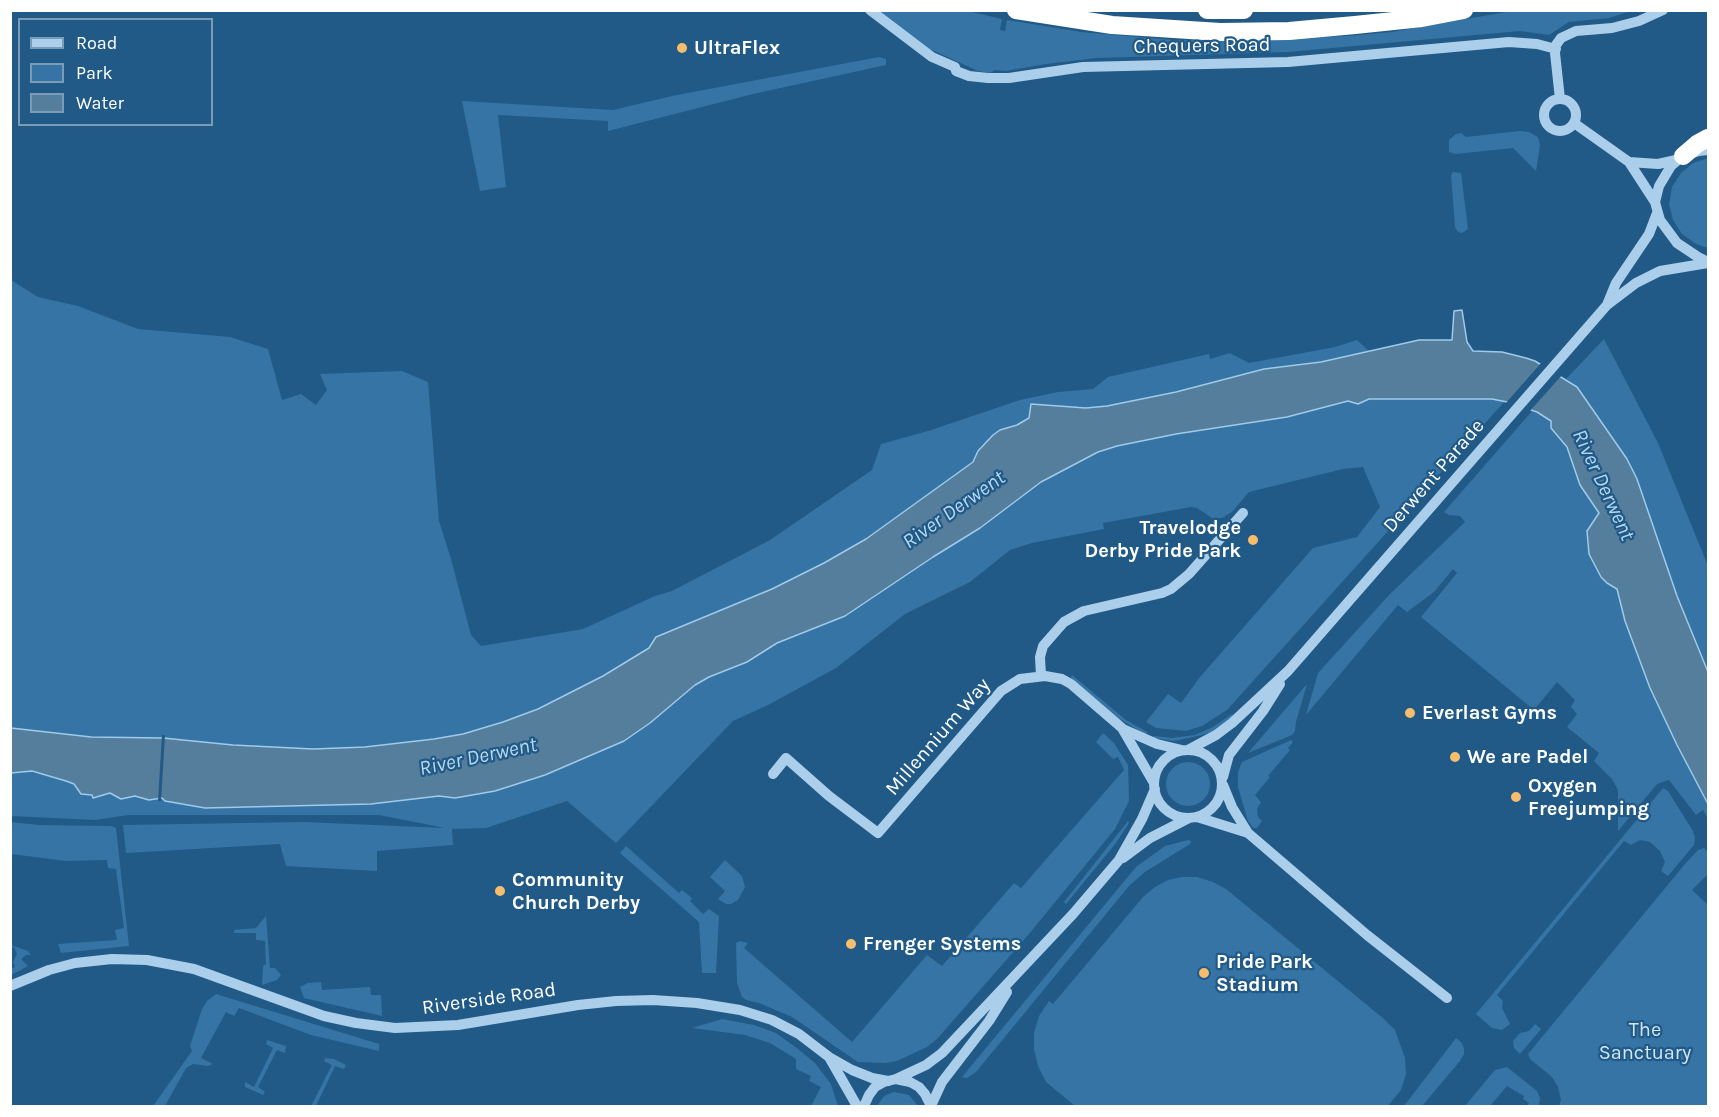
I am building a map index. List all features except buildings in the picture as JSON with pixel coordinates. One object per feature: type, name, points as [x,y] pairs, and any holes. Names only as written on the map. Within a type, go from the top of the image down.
[{"type":"highway","points":[[1016,10],[1112,25],[1220,32],[1289,31],[1355,26],[1422,18],[1464,10]]},
{"type":"highway","points":[[1207,10],[1244,10]]},
{"type":"highway","points":[[1681,158],[1708,138]]},
{"type":"street","name":"Chequers Road","points":[[870,10],[932,57],[969,76],[1009,78],[1083,67],[1279,62],[1509,42],[1536,44],[1556,49]]},
{"type":"street","points":[[1560,99],[1556,49],[1561,38],[1570,33],[1612,28],[1639,21],[1664,10]]},
{"type":"street","points":[[1560,99],[1570,103],[1576,112],[1574,123],[1572,127],[1563,131],[1554,130],[1547,125],[1543,117],[1545,108],[1551,101],[1560,99]]},
{"type":"street","points":[[1574,123],[1629,162],[1664,226],[1677,243],[1708,262]]},
{"type":"street","points":[[1629,162],[1658,164],[1708,150]]},
{"type":"street","name":"Derwent Parade","points":[[1604,308],[1616,284],[1649,234],[1659,186],[1664,175],[1681,158]]},
{"type":"street","name":"Derwent Parade","points":[[1185,750],[1216,735],[1232,723],[1288,671],[1604,308],[1636,283],[1660,271],[1708,262]]},
{"type":"street","points":[[1041,676],[1040,662],[1043,646],[1064,622],[1084,610],[1171,589],[1190,574],[1243,513]]},
{"type":"street","name":"Derwent Parade","points":[[1222,782],[1227,758],[1263,711],[1288,671]]},
{"type":"street","name":"Millennium Way","points":[[773,774],[786,758],[829,796],[878,833],[1001,691],[1020,679],[1041,676],[1056,678],[1071,684],[1122,728],[1157,744],[1185,750]]},
{"type":"street","name":"Millennium Way","points":[[1122,728],[1154,786]]},
{"type":"street","points":[[864,1107],[872,1091],[926,1065],[942,1053],[1018,974],[1119,860],[1142,819],[1154,786],[1156,772],[1162,762],[1171,754],[1185,750],[1198,751],[1211,758],[1220,770],[1232,807],[1248,833],[1367,935],[1447,998]]},
{"type":"street","points":[[1119,860],[1150,838],[1206,813],[1217,803],[1222,782]]},
{"type":"street","points":[[1154,786],[1158,800],[1174,815],[1193,817],[1248,833]]},
{"type":"street","name":"Riverside Road","points":[[10,986],[49,970],[75,963],[121,958],[147,960],[194,969],[324,1016],[395,1028],[458,1025],[616,1001],[697,1003],[740,1010],[772,1020],[799,1034],[829,1057],[861,1074],[910,1082],[919,1087],[928,1098],[931,1107]]},
{"type":"street","points":[[931,1107],[942,1082],[989,1021],[1018,974]]},
{"type":"street","name":"Riverside Road","points":[[829,1057],[857,1107]]},
{"type":"green space","points":[[878,11],[968,11],[1002,19],[1000,30],[1005,31],[1007,20],[1081,32],[1174,40],[1221,40],[1346,36],[1392,32],[1512,11],[1631,11],[1609,18],[1569,22],[1549,35],[1520,31],[1288,52],[1097,58],[1006,71],[995,70],[990,73],[978,71],[930,49]]},
{"type":"green space","points":[[879,57],[886,59],[886,65],[753,94],[608,131],[608,121],[498,115],[506,187],[480,191],[462,101],[613,110],[672,96]]},
{"type":"green space","points":[[1529,132],[1538,137],[1540,146],[1536,171],[1513,148],[1456,154],[1449,152],[1449,140],[1456,134],[1461,133],[1466,137]]},
{"type":"green space","points":[[1708,158],[1708,248],[1696,244],[1682,234],[1673,220],[1669,204],[1672,187],[1681,173],[1693,163]]},
{"type":"green space","points":[[1453,172],[1461,173],[1468,229],[1462,233],[1458,232],[1455,227],[1451,175]]},
{"type":"green space","points":[[11,280],[38,297],[78,306],[138,329],[230,337],[268,349],[282,400],[301,394],[316,405],[327,390],[320,374],[402,371],[428,382],[439,521],[471,635],[481,646],[583,629],[655,596],[672,591],[770,540],[872,470],[881,444],[1020,400],[1058,392],[1093,389],[1108,377],[1209,354],[1210,359],[1230,353],[1249,363],[1335,347],[1357,340],[1369,351],[1321,362],[1264,369],[1176,392],[1107,406],[1030,416],[1023,422],[1000,430],[993,435],[973,462],[866,539],[772,589],[657,638],[649,648],[632,659],[588,684],[524,715],[463,734],[434,739],[365,747],[313,749],[256,747],[163,738],[91,737],[11,728]]},
{"type":"green space","points":[[1604,339],[1658,443],[1708,566],[1708,672],[1677,596],[1637,479],[1627,459],[1577,387],[1566,379]]},
{"type":"green space","points":[[1369,399],[1492,399],[1505,401],[1227,710],[1202,726],[1186,731],[1156,728],[1146,722],[1168,694],[1181,703],[1200,677],[1313,548],[1357,537],[1380,507],[1363,467],[1343,469],[1249,492],[1232,512],[1222,518],[1212,518],[1197,508],[1191,507],[1103,523],[1104,529],[1032,543],[1010,550],[970,582],[905,614],[836,668],[733,721],[616,843],[567,801],[486,828],[452,829],[453,845],[377,851],[377,871],[286,866],[280,844],[126,853],[123,825],[304,822],[445,828],[379,815],[128,815],[95,820],[11,816],[10,773],[28,771],[71,782],[84,795],[110,793],[121,799],[135,796],[149,800],[163,798],[371,804],[439,796],[455,798],[495,791],[545,775],[624,741],[650,723],[695,685],[747,662],[777,643],[845,616],[980,528],[1041,482],[1098,452],[1176,434],[1287,417],[1348,401],[1358,404]]},
{"type":"green space","points":[[1533,410],[1551,421],[1551,428],[1567,447],[1576,474],[1599,513],[1593,522],[1607,583],[1617,589],[1625,621],[1650,688],[1708,804],[1708,819],[1703,810],[1696,815],[1669,780],[1657,784],[1618,831],[1618,790],[1612,779],[1594,761],[1599,753],[1567,727],[1577,714],[1571,707],[1575,700],[1557,682],[1534,710],[1421,617],[1457,573],[1453,569],[1434,592],[1407,612],[1398,605],[1306,715],[1318,673],[1389,595],[1465,522],[1460,516],[1444,512]]},
{"type":"green space","points":[[1072,675],[1126,720],[1147,732],[1146,735],[1118,718],[1071,678]]},
{"type":"green space","points":[[1307,684],[1292,735],[1248,753]]},
{"type":"green space","points":[[1232,714],[1227,721],[1211,732],[1198,736],[1174,741],[1153,738],[1154,736],[1171,738],[1195,735],[1213,727]]},
{"type":"green space","points":[[1103,733],[1114,743],[1128,765],[1129,801],[1115,829],[1029,934],[937,1039],[927,1047],[897,1061],[858,1062],[792,1017],[742,997],[737,983],[736,943],[740,941],[748,943],[744,948],[852,1042],[927,955],[942,966],[1014,883],[1021,888],[1124,770],[1118,757],[1113,759],[1096,742]]},
{"type":"green space","points":[[1291,740],[1293,742],[1288,748],[1290,750],[1255,795],[1261,802],[1257,809],[1258,817],[1262,821],[1257,828],[1253,828],[1248,821],[1238,787],[1238,772],[1242,762]]},
{"type":"green space","points":[[1188,762],[1203,769],[1210,784],[1203,799],[1188,806],[1173,799],[1166,784],[1173,769]]},
{"type":"green space","points":[[1663,788],[1668,791],[1693,831],[1694,845],[1668,876],[1661,871],[1665,862],[1660,851],[1650,842],[1640,840],[1631,845],[1624,841],[1497,995],[1503,1001],[1502,1008],[1510,1024],[1502,1030],[1492,1028],[1476,1014]]},
{"type":"green space","points":[[1128,821],[1129,823],[1116,843],[1066,904],[1064,902]]},
{"type":"green space","points":[[11,822],[116,828],[129,946],[61,953],[58,944],[117,940],[115,930],[124,928],[116,869],[108,868],[107,860],[66,861],[11,854]]},
{"type":"green space","points":[[1191,841],[1190,844],[1145,872],[1129,886],[976,1072],[967,1078],[962,1077],[1136,867],[1165,846]]},
{"type":"green space","points":[[626,846],[679,893],[682,890],[692,898],[690,901],[703,914],[709,909],[719,916],[716,973],[702,973],[699,922],[620,853]]},
{"type":"green space","name":"The Sanctuary","points":[[1704,848],[1708,852],[1708,876],[1692,890],[1708,905],[1708,1106],[1559,1106],[1561,1100],[1558,1087],[1552,1077],[1530,1059],[1528,1054],[1685,864],[1698,850]]},
{"type":"green space","points":[[725,860],[742,876],[745,887],[738,900],[731,904],[718,899],[725,891],[710,877]]},
{"type":"green space","name":"Pride Park Stadium","points":[[1197,877],[1226,889],[1395,1030],[1405,1058],[1406,1074],[1401,1090],[1388,1106],[1075,1106],[1046,1082],[1038,1066],[1034,1049],[1034,1033],[1039,1016],[1049,1001],[1053,1004],[1143,897],[1168,880]]},
{"type":"green space","points":[[266,916],[270,968],[275,968],[281,975],[277,980],[262,985],[263,966],[266,964],[265,941],[256,940],[256,933],[234,933],[234,930],[256,928]]},
{"type":"green space","points":[[11,945],[28,951],[31,955],[26,955],[21,959],[28,966],[11,975],[17,954]]},
{"type":"green space","points":[[321,982],[322,990],[370,987],[371,995],[381,995],[382,1016],[304,998],[300,987],[308,983]]},
{"type":"green space","points":[[216,994],[379,1044],[379,1051],[311,1035],[239,1008],[234,1016],[226,1012],[201,1058],[213,1064],[208,1066],[193,1064],[186,1068],[165,1106],[153,1106],[192,1051],[190,1046],[202,1009],[207,1001]]},
{"type":"green space","points":[[722,1019],[754,1025],[776,1033],[798,1049],[815,1063],[831,1084],[838,1106],[811,1106],[821,1087],[809,1081],[811,1076],[796,1069],[796,1059],[770,1043],[745,1035],[692,1028]]},
{"type":"green space","points":[[1535,1024],[1541,1029],[1520,1054],[1514,1048],[1513,1041],[1520,1033],[1529,1031]]},
{"type":"green space","points":[[1456,1038],[1464,1048],[1460,1061],[1422,1106],[1404,1106]]},
{"type":"green space","points":[[267,1040],[286,1046],[285,1053],[277,1050],[258,1087],[265,1092],[263,1095],[245,1087],[245,1082],[254,1087],[273,1048],[266,1044]]},
{"type":"green space","points":[[325,1058],[334,1059],[346,1065],[344,1069],[335,1066],[316,1106],[311,1106],[332,1065],[324,1061]]},
{"type":"green space","points":[[1507,1067],[1537,1091],[1540,1098],[1539,1106],[1527,1106],[1529,1103],[1523,1099],[1524,1096],[1507,1086],[1490,1106],[1465,1106],[1495,1070]]},
{"type":"green space","points":[[894,1092],[909,1095],[918,1106],[877,1106],[884,1096]]},
{"type":"water","name":"River Derwent","points":[[1462,310],[1467,342],[1473,351],[1502,352],[1535,361],[1577,387],[1627,459],[1637,479],[1677,596],[1708,672],[1708,804],[1650,688],[1625,621],[1617,589],[1601,577],[1589,554],[1587,531],[1599,513],[1580,485],[1567,447],[1551,428],[1551,421],[1537,412],[1492,399],[1369,399],[1358,404],[1348,401],[1287,417],[1176,434],[1098,452],[1041,482],[980,528],[845,616],[777,643],[747,662],[695,685],[650,723],[624,741],[545,775],[495,791],[455,798],[439,796],[371,804],[205,808],[165,801],[162,798],[149,800],[135,796],[121,799],[110,793],[93,798],[92,795],[81,794],[74,784],[66,781],[32,771],[11,773],[11,728],[91,737],[163,738],[233,745],[313,749],[365,747],[434,739],[463,734],[503,722],[538,709],[603,676],[649,648],[656,637],[772,589],[866,539],[973,462],[978,451],[993,435],[1029,418],[1031,404],[1086,408],[1107,406],[1176,392],[1264,369],[1321,362],[1419,340],[1452,340],[1454,311]]},
{"type":"pier","points":[[1542,362],[1563,374],[1529,412],[1505,404]]},
{"type":"pier","points":[[162,735],[165,735],[161,801],[158,801]]},
{"type":"place","name":"UltraFlex","points":[[682,48]]},
{"type":"place","name":"Travelodge Derby Pride Park","points":[[1253,540]]},
{"type":"place","name":"Everlast Gyms","points":[[1410,713]]},
{"type":"place","name":"We are Padel","points":[[1455,757]]},
{"type":"place","name":"Oxygen Freejumping","points":[[1516,797]]},
{"type":"place","name":"Community Church Derby","points":[[500,891]]},
{"type":"place","name":"Frenger Systems","points":[[851,944]]},
{"type":"place","name":"Pride Park Stadium","points":[[1204,973]]}]
